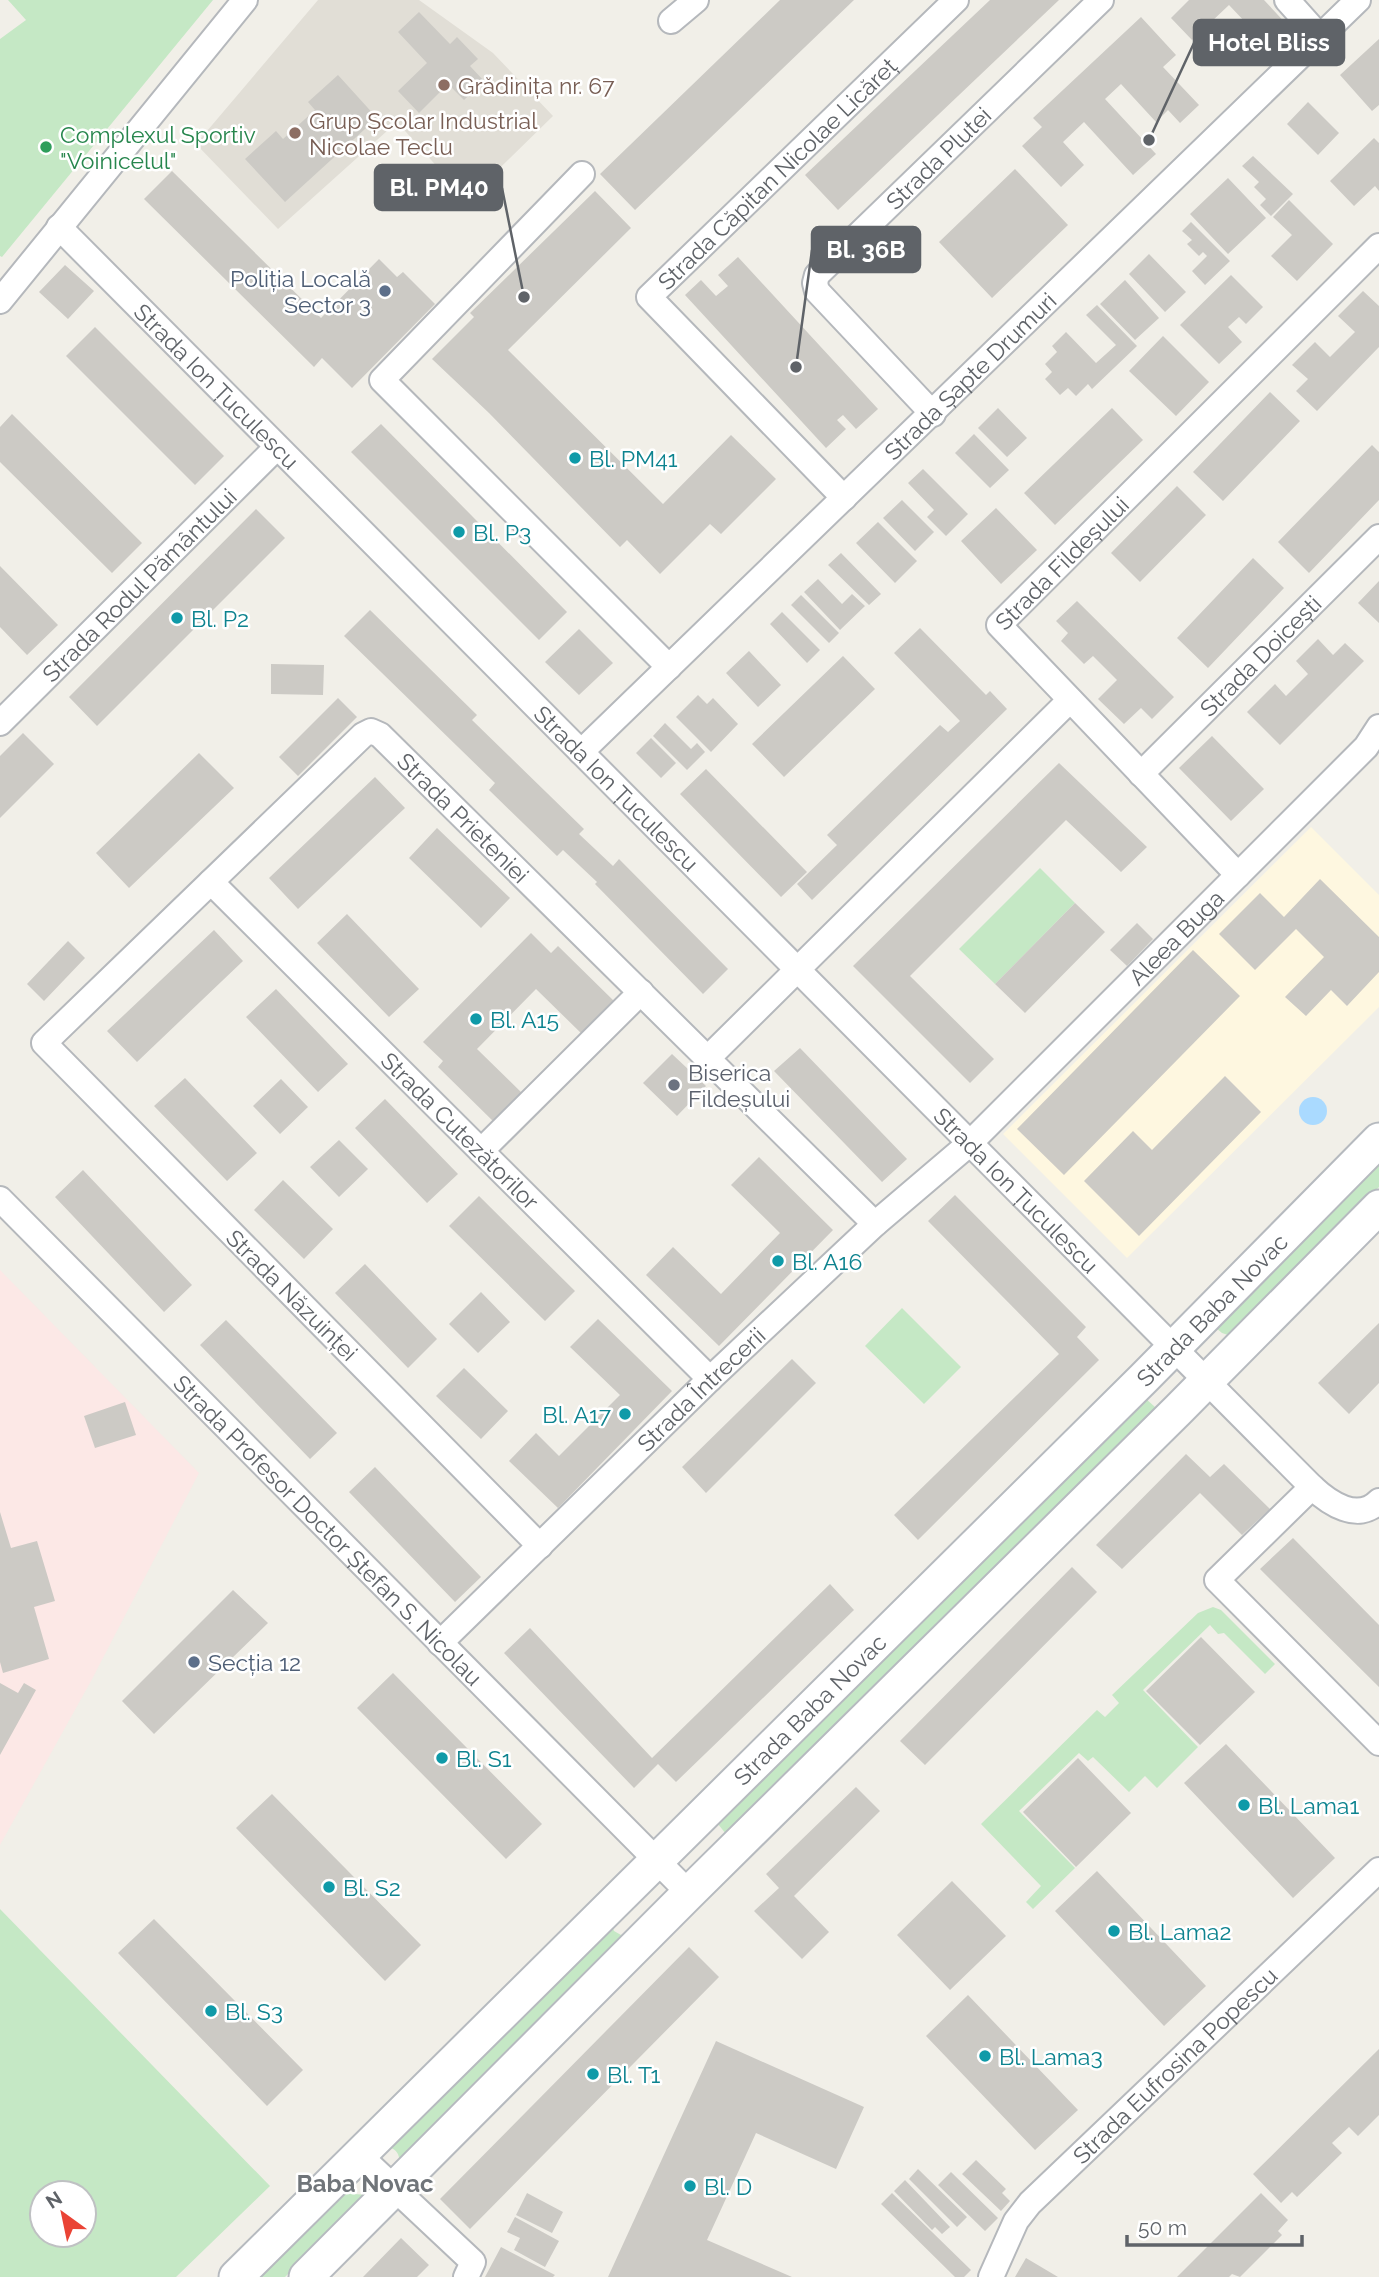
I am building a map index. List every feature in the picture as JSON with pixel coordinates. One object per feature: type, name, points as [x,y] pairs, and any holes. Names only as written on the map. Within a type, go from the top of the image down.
[{"type":"main road","name":"Strada Baba Novac","points":[[236,2277],[1174,1349],[1379,1140]]},
{"type":"main road","name":"Strada Baba Novac","points":[[306,2277],[1379,1207]]},
{"type":"street","points":[[2,295],[245,0]]},
{"type":"street","points":[[671,21],[696,0]]},
{"type":"street","name":"Strada Căpitan Nicolae Licăreț","points":[[844,498],[649,297],[956,0]]},
{"type":"street","name":"Strada Plutei","points":[[933,414],[817,291],[817,275],[1101,0]]},
{"type":"street","points":[[1287,0],[1321,38]]},
{"type":"street","name":"Strada Șapte Drumuri","points":[[581,752],[1358,0]]},
{"type":"street","points":[[582,174],[382,380],[669,667]]},
{"type":"street","name":"Strada Ion Țuculescu","points":[[59,226],[1206,1381]]},
{"type":"street","name":"Strada Fildeșului","points":[[1069,700],[999,625],[1379,246]]},
{"type":"street","name":"Strada Rodul Pământului","points":[[0,723],[277,447]]},
{"type":"street","name":"Strada Doicești","points":[[1141,775],[1379,537]]},
{"type":"street","points":[[708,1058],[1069,700],[1238,875]]},
{"type":"street","name":"Aleea Buga","points":[[970,1144],[1366,747],[1379,727]]},
{"type":"street","name":"Strada Prieteniei","points":[[44,1043],[363,735],[371,732],[380,735],[875,1224]]},
{"type":"street","name":"Strada Cutezătorilor","points":[[211,882],[709,1379]]},
{"type":"street","points":[[481,1151],[641,992]]},
{"type":"street","name":"Strada Năzuinței","points":[[44,1043],[540,1546]]},
{"type":"street","name":"Strada Întrecerii","points":[[440,1643],[709,1379],[875,1224],[970,1144]]},
{"type":"street","name":"Strada Profesor Doctor Ștefan S. Nicolau","points":[[0,1199],[689,1893]]},
{"type":"street","points":[[1206,1381],[1328,1502],[1353,1511],[1375,1506],[1379,1501]]},
{"type":"street","points":[[1312,1487],[1217,1580],[1379,1743]]},
{"type":"street","name":"Strada Eufrosina Popescu","points":[[991,2277],[1016,2221],[1030,2203],[1379,1870]]},
{"type":"street","points":[[359,2155],[473,2262],[466,2277]]},
{"type":"shaded area","points":[[318,0],[419,0],[493,53],[553,116],[467,200],[397,122],[278,229],[196,144]]},
{"type":"shaded area","points":[[1311,827],[1379,895],[1379,1007],[1127,1258],[1003,1134]]},
{"type":"shaded area","points":[[0,1270],[199,1473],[91,1681],[0,1845]]},
{"type":"green space","name":"Complexul Sportiv \"Voinicelul\"","points":[[8,0],[213,0],[2,257],[0,39],[26,20]]},
{"type":"green space","points":[[1040,868],[1075,903],[995,984],[959,949]]},
{"type":"green space","points":[[1379,1157],[1379,1187],[1248,1318],[1228,1335],[1216,1328]]},
{"type":"green space","points":[[902,1308],[961,1367],[924,1404],[865,1346]]},
{"type":"green space","points":[[1145,1398],[1155,1407],[1156,1413],[726,1834],[718,1824],[710,1825]]},
{"type":"green space","points":[[1213,1607],[1221,1610],[1275,1664],[1265,1674],[1224,1633],[1218,1634],[1210,1625],[1143,1690],[1198,1747],[1157,1788],[1145,1776],[1129,1792],[1093,1757],[1088,1761],[1079,1753],[1019,1811],[1075,1868],[1033,1909],[1026,1902],[1041,1886],[981,1824],[1097,1710],[1105,1717],[1119,1703],[1112,1695],[1198,1613]]},
{"type":"green space","points":[[0,1909],[270,2186],[176,2277],[0,2277]]},
{"type":"green space","points":[[612,1926],[614,1931],[621,1935],[632,1931],[399,2167],[398,2154],[389,2147]]},
{"type":"green space","points":[[349,2186],[354,2194],[368,2195],[285,2277],[254,2277]]},
{"type":"water","points":[[1313,1097],[1323,1101],[1327,1111],[1323,1121],[1313,1125],[1303,1121],[1299,1111],[1303,1101]]},
{"type":"building","points":[[780,0],[854,0],[635,210],[600,174]]},
{"type":"building","points":[[990,0],[1059,0],[838,210],[805,175]]},
{"type":"building","points":[[1189,0],[1264,0],[1291,29],[1277,42],[1271,35],[1264,42],[1229,5],[1192,40],[1171,18]]},
{"type":"building","points":[[419,12],[450,44],[457,37],[478,59],[470,66],[484,81],[464,100],[448,84],[419,113],[398,91],[427,63],[398,32]]},
{"type":"building","points":[[1141,17],[1176,55],[1163,67],[1199,105],[1180,123],[1168,110],[1156,122],[1121,84],[1105,99],[1156,154],[1133,175],[1084,122],[1063,142],[1084,165],[1061,187],[1022,146],[1042,127],[1033,118]]},
{"type":"building","points":[[1379,39],[1379,105],[1372,111],[1340,75]]},
{"type":"building","name":"Grup Școlar Industrial Nicolae Teclu","points":[[338,75],[377,118],[285,202],[245,159],[276,131],[283,139],[315,110],[308,102]]},
{"type":"building","points":[[1308,102],[1339,133],[1318,155],[1287,124]]},
{"type":"building","points":[[1374,138],[1379,143],[1379,191],[1375,186],[1354,206],[1330,181]]},
{"type":"building","points":[[1253,156],[1293,194],[1271,216],[1260,205],[1266,199],[1254,187],[1259,182],[1242,166]]},
{"type":"building","points":[[1015,169],[1068,225],[992,298],[939,242]]},
{"type":"building","name":"Poliția Locală Sector 3","points":[[172,171],[321,318],[379,259],[397,277],[403,272],[435,304],[352,388],[322,358],[314,367],[144,199]]},
{"type":"building","points":[[1228,178],[1266,218],[1228,254],[1190,214]]},
{"type":"building","points":[[595,191],[631,228],[508,350],[663,504],[731,435],[776,479],[721,534],[710,524],[660,574],[627,540],[620,547],[489,413],[432,359],[474,317],[470,313]]},
{"type":"building","points":[[1289,200],[1333,244],[1297,281],[1271,256],[1292,235],[1273,217]]},
{"type":"building","points":[[1191,222],[1230,261],[1205,285],[1192,271],[1207,256],[1203,252],[1199,256],[1187,244],[1192,240],[1182,231]]},
{"type":"building","points":[[1149,254],[1186,292],[1165,312],[1129,274]]},
{"type":"building","points":[[738,257],[878,409],[856,429],[843,415],[837,420],[846,429],[826,448],[685,295],[701,280],[716,296],[728,286],[718,275]]},
{"type":"building","points":[[65,265],[94,291],[68,319],[39,292]]},
{"type":"building","points":[[1231,275],[1263,307],[1246,324],[1239,317],[1228,327],[1242,342],[1219,364],[1180,325]]},
{"type":"building","points":[[1125,280],[1159,318],[1135,340],[1100,304]]},
{"type":"building","points":[[1363,291],[1379,306],[1379,347],[1317,411],[1296,391],[1308,379],[1292,365],[1315,342],[1330,357],[1355,332],[1338,316]]},
{"type":"building","points":[[1097,305],[1137,346],[1092,389],[1088,384],[1076,396],[1068,388],[1060,395],[1045,379],[1052,372],[1045,364],[1057,352],[1052,346],[1066,332],[1096,363],[1116,345],[1086,315]]},
{"type":"building","points":[[95,327],[224,456],[195,485],[66,356]]},
{"type":"building","points":[[1163,336],[1209,382],[1176,416],[1129,371]]},
{"type":"building","points":[[1270,392],[1300,421],[1223,501],[1193,472]]},
{"type":"building","points":[[998,408],[1027,438],[1007,457],[978,428]]},
{"type":"building","points":[[1112,408],[1143,440],[1055,525],[1024,493]]},
{"type":"building","points":[[12,414],[142,543],[112,573],[0,462],[0,427]]},
{"type":"building","name":"Bl. P3","points":[[381,424],[567,612],[539,640],[351,452]]},
{"type":"building","points":[[974,434],[1009,470],[990,488],[955,453]]},
{"type":"building","points":[[1372,445],[1379,452],[1379,500],[1309,573],[1278,542]]},
{"type":"building","points":[[923,469],[968,514],[946,536],[927,517],[934,510],[908,483]]},
{"type":"building","points":[[1177,486],[1206,515],[1140,582],[1111,553]]},
{"type":"building","points":[[902,500],[934,532],[915,551],[883,518]]},
{"type":"building","points":[[996,508],[1037,550],[1001,584],[961,541]]},
{"type":"building","name":"Bl. P2","points":[[256,509],[285,538],[97,726],[69,697]]},
{"type":"building","points":[[878,522],[917,561],[895,583],[856,543]]},
{"type":"building","points":[[841,553],[881,594],[869,605],[828,565]]},
{"type":"building","points":[[1253,558],[1284,588],[1208,668],[1177,638]]},
{"type":"building","points":[[0,566],[58,625],[27,655],[0,627]]},
{"type":"building","points":[[818,579],[842,604],[852,594],[865,606],[840,630],[804,592]]},
{"type":"building","points":[[1379,581],[1379,623],[1358,603]]},
{"type":"building","points":[[801,595],[839,633],[829,643],[791,605]]},
{"type":"building","points":[[1077,601],[1174,697],[1152,719],[1141,708],[1124,724],[1098,699],[1117,680],[1093,656],[1084,664],[1061,641],[1068,633],[1056,621]]},
{"type":"building","points":[[370,610],[477,715],[472,720],[584,829],[579,834],[613,866],[619,859],[728,969],[703,994],[595,884],[597,882],[563,850],[557,856],[489,790],[495,783],[344,636]]},
{"type":"building","points":[[782,612],[820,650],[807,663],[770,624]]},
{"type":"building","points":[[920,628],[986,695],[990,691],[1007,709],[812,900],[797,884],[837,845],[827,835],[940,725],[948,732],[960,721],[894,653]]},
{"type":"building","points":[[579,629],[613,663],[579,695],[545,662]]},
{"type":"building","points":[[1318,639],[1333,655],[1345,643],[1364,661],[1280,745],[1247,712],[1275,684],[1286,696],[1308,674],[1296,661]]},
{"type":"building","points":[[749,651],[781,685],[758,707],[726,673]]},
{"type":"building","points":[[843,656],[875,689],[784,777],[752,744]]},
{"type":"building","points":[[271,664],[324,665],[323,695],[271,694]]},
{"type":"building","points":[[698,695],[707,704],[713,698],[738,724],[711,752],[676,717]]},
{"type":"building","points":[[338,698],[357,717],[298,776],[279,757]]},
{"type":"building","points":[[665,723],[691,749],[697,743],[705,752],[687,770],[653,736]]},
{"type":"building","points":[[23,733],[54,764],[0,818],[0,756]]},
{"type":"building","points":[[1212,736],[1264,789],[1231,821],[1179,768]]},
{"type":"building","points":[[651,738],[676,763],[661,778],[636,753]]},
{"type":"building","points":[[199,753],[234,788],[129,888],[96,853]]},
{"type":"building","points":[[1059,763],[1147,847],[1121,872],[1066,820],[910,976],[994,1059],[970,1083],[853,966]]},
{"type":"building","points":[[706,769],[807,872],[781,897],[680,794]]},
{"type":"building","points":[[375,777],[405,808],[298,909],[269,878]]},
{"type":"building","points":[[437,828],[510,898],[481,928],[409,858]]},
{"type":"building","points":[[1320,879],[1379,937],[1379,972],[1347,1006],[1331,990],[1306,1016],[1285,997],[1324,957],[1296,929],[1255,970],[1219,934],[1260,893],[1284,917]]},
{"type":"building","points":[[1075,903],[1105,932],[1025,1013],[995,984]]},
{"type":"building","points":[[347,914],[419,989],[389,1017],[317,943]]},
{"type":"building","points":[[1137,923],[1153,939],[1127,966],[1110,950]]},
{"type":"building","points":[[214,930],[243,961],[137,1062],[107,1031]]},
{"type":"building","name":"Bl. A15","points":[[531,933],[551,953],[558,946],[616,1003],[584,1036],[536,989],[477,1049],[526,1097],[497,1125],[438,1067],[443,1061],[423,1042]]},
{"type":"building","points":[[68,941],[85,958],[44,1001],[27,984]]},
{"type":"building","points":[[1193,950],[1240,996],[1064,1175],[1017,1129]]},
{"type":"building","points":[[276,989],[348,1064],[318,1092],[246,1017]]},
{"type":"building","points":[[800,1048],[907,1159],[882,1182],[774,1071]]},
{"type":"building","name":"Biserica Fildeșului","points":[[672,1054],[706,1086],[677,1116],[643,1083]]},
{"type":"building","points":[[1225,1076],[1261,1112],[1139,1236],[1084,1181],[1133,1131],[1152,1150]]},
{"type":"building","points":[[185,1078],[257,1153],[227,1181],[154,1106]]},
{"type":"building","points":[[281,1079],[308,1107],[280,1134],[253,1106]]},
{"type":"building","points":[[385,1099],[458,1174],[427,1203],[355,1128]]},
{"type":"building","points":[[339,1140],[368,1169],[339,1197],[310,1167]]},
{"type":"building","name":"Bl. A16","points":[[759,1157],[833,1230],[719,1346],[646,1275],[673,1247],[721,1294],[780,1233],[731,1185]]},
{"type":"building","points":[[83,1170],[192,1285],[164,1312],[55,1197]]},
{"type":"building","points":[[283,1180],[333,1229],[304,1259],[254,1210]]},
{"type":"building","points":[[955,1195],[1086,1327],[1077,1337],[1099,1360],[918,1540],[894,1515],[1059,1354],[928,1221]]},
{"type":"building","points":[[479,1196],[575,1291],[545,1321],[449,1226]]},
{"type":"building","points":[[365,1264],[437,1339],[408,1368],[335,1293]]},
{"type":"building","points":[[481,1292],[510,1322],[478,1353],[449,1324]]},
{"type":"building","name":"Bl. A17","points":[[598,1319],[672,1391],[558,1508],[509,1461],[536,1433],[559,1456],[620,1395],[570,1347]]},
{"type":"building","points":[[226,1320],[337,1433],[310,1459],[200,1345]]},
{"type":"building","points":[[1379,1323],[1379,1383],[1349,1414],[1318,1383]]},
{"type":"building","points":[[792,1359],[816,1383],[706,1493],[682,1467]]},
{"type":"building","points":[[464,1368],[508,1411],[481,1439],[436,1396]]},
{"type":"building","points":[[125,1402],[136,1435],[95,1448],[84,1416]]},
{"type":"building","points":[[1186,1454],[1210,1477],[1224,1464],[1270,1509],[1242,1535],[1200,1493],[1122,1569],[1096,1545]]},
{"type":"building","points":[[375,1467],[481,1577],[455,1602],[349,1492]]},
{"type":"building","points":[[0,1512],[11,1548],[37,1541],[55,1601],[34,1607],[49,1659],[3,1673],[0,1662]]},
{"type":"building","points":[[1293,1538],[1379,1625],[1379,1687],[1260,1569]]},
{"type":"building","points":[[1072,1567],[1097,1592],[925,1765],[900,1741]]},
{"type":"building","points":[[830,1584],[854,1610],[676,1782],[658,1764],[634,1788],[504,1653],[530,1628],[652,1758]]},
{"type":"building","name":"Secția 12","points":[[233,1590],[268,1623],[154,1734],[122,1701]]},
{"type":"building","points":[[1201,1637],[1255,1692],[1200,1745],[1146,1691]]},
{"type":"building","name":"Bl. S1","points":[[393,1673],[542,1824],[506,1859],[357,1708]]},
{"type":"building","points":[[0,1683],[18,1693],[24,1683],[36,1690],[0,1755]]},
{"type":"building","name":"Bl. Lama1","points":[[1226,1744],[1335,1858],[1293,1898],[1184,1783]]},
{"type":"building","points":[[1078,1758],[1131,1813],[1076,1867],[1023,1812]]},
{"type":"building","points":[[856,1787],[880,1811],[794,1896],[829,1932],[802,1959],[754,1911],[779,1888],[766,1874]]},
{"type":"building","name":"Bl. S2","points":[[272,1794],[421,1945],[385,1981],[236,1828]]},
{"type":"building","name":"Bl. Lama2","points":[[1097,1871],[1206,1986],[1164,2026],[1055,1911]]},
{"type":"building","points":[[952,1881],[1006,1936],[950,1990],[897,1935]]},
{"type":"building","name":"Bl. S3","points":[[154,1919],[303,2070],[267,2106],[118,1953]]},
{"type":"building","name":"Bl. T1","points":[[689,1947],[719,1977],[470,2229],[440,2199]]},
{"type":"building","name":"Bl. Lama3","points":[[968,1995],[1078,2110],[1035,2150],[926,2036]]},
{"type":"building","points":[[716,2041],[864,2107],[836,2169],[756,2133],[707,2240],[792,2277],[608,2277]]},
{"type":"building","points":[[1379,2049],[1379,2115],[1358,2136],[1349,2127],[1332,2143],[1342,2153],[1297,2197],[1292,2192],[1281,2203],[1253,2174]]},
{"type":"building","points":[[976,2160],[1006,2189],[1002,2193],[1010,2201],[1001,2211],[962,2174]]},
{"type":"building","points":[[918,2169],[967,2217],[957,2227],[909,2179]]},
{"type":"building","points":[[951,2172],[998,2218],[985,2231],[938,2185]]},
{"type":"building","points":[[905,2180],[950,2227],[942,2234],[935,2227],[932,2230],[894,2191]]},
{"type":"building","points":[[527,2193],[563,2212],[552,2233],[516,2215]]},
{"type":"building","points":[[892,2193],[971,2270],[964,2277],[955,2277],[881,2204]]},
{"type":"building","points":[[1261,2193],[1288,2220],[1278,2231],[1282,2235],[1240,2277],[1232,2274],[1229,2277],[1177,2277]]},
{"type":"building","points":[[515,2217],[559,2241],[545,2267],[514,2250],[520,2238],[507,2232]]},
{"type":"building","points":[[401,2238],[429,2265],[417,2277],[363,2277]]},
{"type":"building","points":[[501,2247],[555,2275],[485,2277]]},
{"type":"building","points":[[1026,2258],[1058,2277],[1015,2277]]},
{"type":"place","name":"Grădinița nr. 67","points":[[444,85]]},
{"type":"place","name":"Grup Școlar Industrial Nicolae Teclu","points":[[295,133]]},
{"type":"place","name":"Hotel Bliss","points":[[1149,140]]},
{"type":"place","name":"Complexul Sportiv \"Voinicelul\"","points":[[46,147]]},
{"type":"place","name":"Poliția Locală Sector 3","points":[[385,291]]},
{"type":"place","name":"Bl. PM40","points":[[524,297]]},
{"type":"place","name":"Bl. 36B","points":[[796,367]]},
{"type":"place","name":"Bl. PM41","points":[[575,458]]},
{"type":"place","name":"Bl. P3","points":[[459,532]]},
{"type":"place","name":"Bl. P2","points":[[177,618]]},
{"type":"place","name":"Bl. A15","points":[[476,1019]]},
{"type":"place","name":"Biserica Fildeșului","points":[[674,1085]]},
{"type":"place","name":"Bl. A16","points":[[778,1261]]},
{"type":"place","name":"Bl. A17","points":[[625,1414]]},
{"type":"place","name":"Secția 12","points":[[194,1662]]},
{"type":"place","name":"Bl. S1","points":[[442,1758]]},
{"type":"place","name":"Bl. Lama1","points":[[1244,1805]]},
{"type":"place","name":"Bl. S2","points":[[329,1887]]},
{"type":"place","name":"Bl. Lama2","points":[[1114,1931]]},
{"type":"place","name":"Bl. S3","points":[[211,2011]]},
{"type":"place","name":"Bl. Lama3","points":[[985,2056]]},
{"type":"place","name":"Bl. T1","points":[[593,2074]]},
{"type":"place","name":"Bl. D","points":[[690,2186]]},
{"type":"district","name":"Baba Novac","points":[[365,2183]]}]
